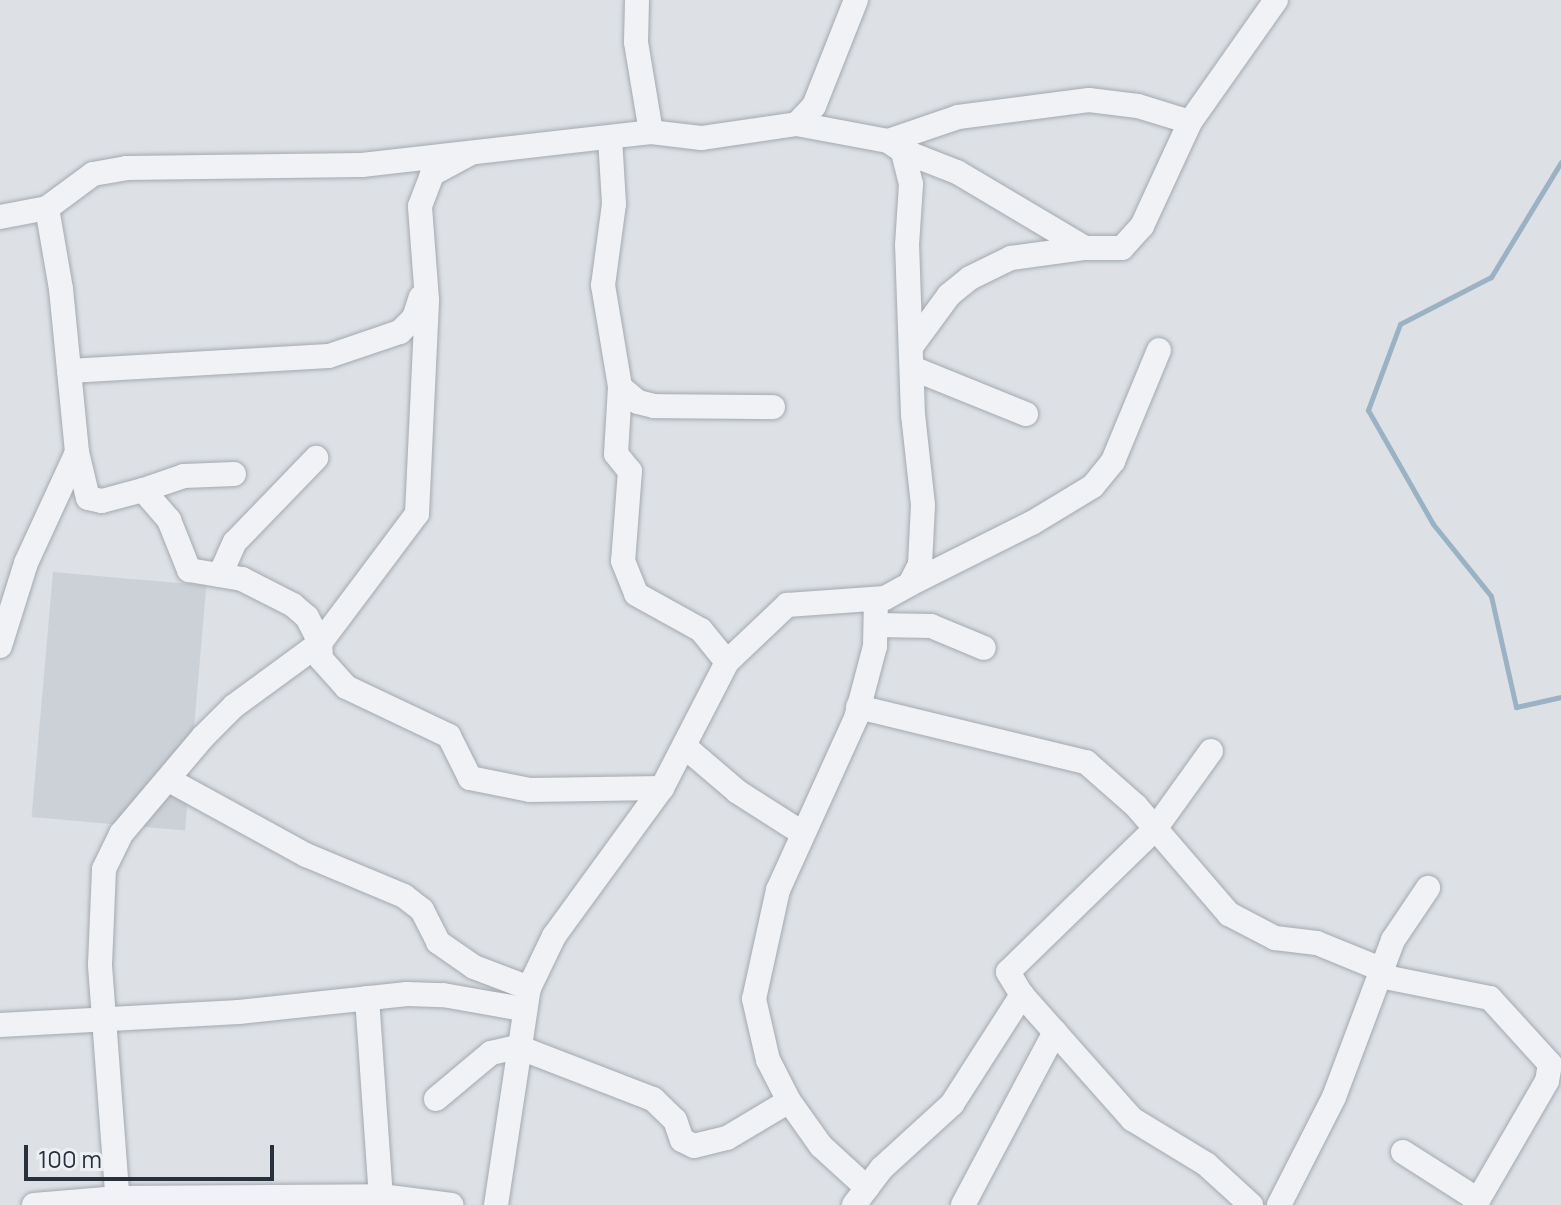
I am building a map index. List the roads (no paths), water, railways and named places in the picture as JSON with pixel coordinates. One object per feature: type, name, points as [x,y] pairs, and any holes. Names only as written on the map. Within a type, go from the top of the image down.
[{"type":"street","points":[[637,0],[636,42],[651,132]]},
{"type":"street","points":[[797,124],[814,106],[856,0]]},
{"type":"street","points":[[911,358],[949,295],[970,278],[1011,258],[1085,248],[1113,250],[1135,237],[1190,122],[1276,0]]},
{"type":"street","points":[[896,146],[958,117],[1089,100],[1138,106],[1190,122]]},
{"type":"street","points":[[0,217],[47,208],[77,182],[126,168],[291,169],[471,153],[651,132],[701,138],[797,124],[896,146],[957,172],[1085,248]]},
{"type":"street","points":[[610,138],[614,204],[603,285],[620,387],[615,445],[630,471],[622,537],[630,583],[643,600],[678,613],[701,630],[727,662]]},
{"type":"street","points":[[896,146],[911,184],[911,358],[923,505],[920,564],[910,584]]},
{"type":"street","points":[[118,1202],[100,965],[104,869],[121,834],[234,706],[320,643],[382,563],[421,502],[424,283],[420,229],[424,186],[432,174],[471,153]]},
{"type":"street","points":[[47,208],[77,452],[88,498],[102,501],[184,476],[234,474]]},
{"type":"street","points":[[69,371],[185,368],[348,352],[407,327],[419,308],[424,283]]},
{"type":"street","points":[[496,1205],[525,998],[554,936],[662,788],[727,662],[787,605],[876,600],[1032,523],[1093,486],[1113,461],[1159,350]]},
{"type":"street","points":[[911,358],[1026,414]]},
{"type":"street","points":[[620,387],[638,402],[654,406],[773,407]]},
{"type":"street","points":[[0,646],[26,563],[77,452]]},
{"type":"street","points":[[220,575],[235,542],[316,458]]},
{"type":"street","points":[[143,490],[169,520],[189,570],[242,579],[293,605],[307,617],[320,643],[321,659],[346,687],[449,736],[470,778],[530,790],[662,788]]},
{"type":"street","points":[[876,600],[877,625],[858,707],[778,890],[754,999],[768,1060],[789,1101],[861,1197],[888,1161],[952,1104],[1022,995]]},
{"type":"street","points":[[877,625],[931,626],[984,648]]},
{"type":"street","points":[[858,707],[1086,762],[1113,782],[1215,900],[1245,924],[1275,938],[1317,943],[1382,973],[1490,998],[1550,1064],[1547,1081],[1476,1202],[1403,1152]]},
{"type":"street","points":[[684,746],[738,792],[802,833]]},
{"type":"street","points":[[1211,751],[1155,829],[1008,972],[1022,995],[1132,1119],[1206,1164],[1251,1205]]},
{"type":"street","points":[[169,780],[306,855],[384,884],[422,910],[438,942],[525,998]]},
{"type":"street","points":[[1279,1205],[1323,1122],[1393,940],[1428,888]]},
{"type":"street","points":[[0,1025],[239,1012],[367,998],[443,995],[525,998]]},
{"type":"street","points":[[367,998],[381,1196]]},
{"type":"street","points":[[963,1205],[1055,1032]]},
{"type":"street","points":[[436,1099],[491,1053],[518,1047],[653,1099],[675,1120],[682,1140],[694,1146],[727,1138],[789,1101]]},
{"type":"street","points":[[34,1205],[381,1196],[451,1205]]},
{"type":"waterway","points":[[1561,162],[1491,277],[1400,324],[1368,410],[1433,524],[1491,596],[1516,707],[1561,697]]}]
